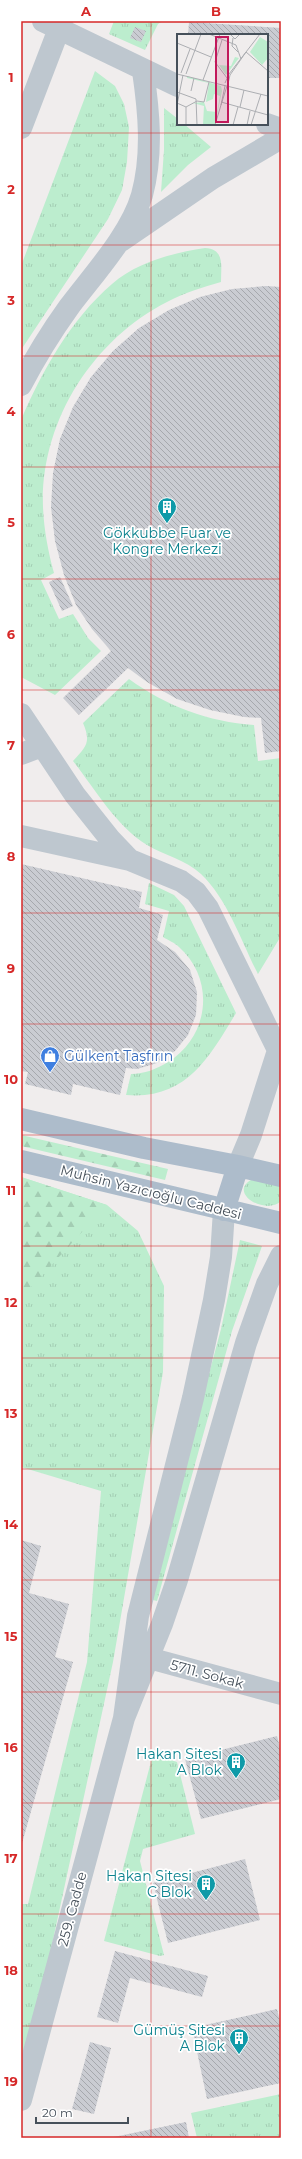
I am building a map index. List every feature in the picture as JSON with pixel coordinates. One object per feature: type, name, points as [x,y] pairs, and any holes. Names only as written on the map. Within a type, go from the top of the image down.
[{"type":"main road","points":[[21,1119],[144,1148],[281,1176]]},
{"type":"main road","name":"Muhsin Yazıcıoğlu Caddesi","points":[[21,1161],[281,1223]]},
{"type":"main road","points":[[224,1210],[238,1166]]},
{"type":"street","points":[[21,128],[54,23],[143,71],[177,86]]},
{"type":"street","points":[[21,385],[36,357],[59,321],[116,245],[132,218],[141,197],[146,177],[149,129],[143,71]]},
{"type":"street","points":[[268,124],[281,129]]},
{"type":"street","points":[[116,245],[213,178],[281,138]]},
{"type":"street","points":[[21,714],[97,824],[130,860]]},
{"type":"street","points":[[21,754],[42,746]]},
{"type":"street","points":[[21,836],[130,860],[181,881],[196,892],[204,903],[220,929],[279,1046],[253,1127],[238,1166]]},
{"type":"street","points":[[140,1656],[138,1616],[193,1398],[214,1300],[222,1257],[224,1210]]},
{"type":"street","points":[[140,1656],[162,1624],[177,1580],[246,1342],[267,1284],[281,1256]]},
{"type":"street","name":"5711. Sokak","points":[[140,1656],[281,1694]]},
{"type":"street","name":"259. Cadde","points":[[21,2100],[140,1656]]},
{"type":"green space","points":[[114,21],[163,21],[158,24],[145,50],[109,34]]},
{"type":"green space","points":[[95,71],[115,86],[124,104],[129,127],[127,162],[122,190],[108,219],[21,350],[21,266]]},
{"type":"green space","points":[[164,108],[177,118],[177,125],[185,125],[211,147],[188,165],[161,192],[164,150]]},
{"type":"green space","points":[[205,248],[216,251],[219,255],[221,264],[221,282],[180,296],[140,318],[116,338],[94,361],[76,387],[61,415],[51,445],[44,476],[44,524],[54,573],[41,580],[59,619],[73,614],[88,638],[101,651],[55,695],[21,677],[21,420],[38,383],[59,347],[83,313],[97,298],[122,276],[144,264],[168,256]]},
{"type":"green space","points":[[129,679],[143,689],[188,711],[221,720],[254,725],[258,761],[281,758],[281,936],[258,974],[233,921],[211,884],[195,869],[182,861],[147,845],[125,828],[73,761],[86,744],[87,735],[83,723]]},
{"type":"green space","points":[[149,883],[174,895],[184,906],[236,1013],[216,1046],[205,1060],[193,1073],[180,1083],[165,1091],[147,1095],[126,1095],[131,1074],[155,1069],[168,1062],[182,1051],[192,1038],[199,1023],[203,1008],[203,991],[199,975],[191,960],[177,946],[163,937],[169,911],[145,904]]},
{"type":"green space","points":[[21,1135],[168,1169],[165,1180],[21,1146]]},
{"type":"green space","points":[[21,1177],[107,1205],[138,1231],[164,1286],[163,1372],[113,1662],[21,2088],[21,1904],[28,1904],[87,1662],[101,1491],[21,1467]]},
{"type":"green space","points":[[21,1177],[107,1205],[21,1298]]},
{"type":"green space","points":[[251,1180],[275,1182],[281,1188],[281,1201],[274,1205],[267,1206],[252,1201],[246,1196],[244,1191],[245,1185]]},
{"type":"green space","points":[[240,1240],[262,1246],[232,1331],[157,1601],[149,1599],[221,1329]]},
{"type":"green space","points":[[153,1754],[177,1762],[195,1834],[143,1849],[140,1861],[164,1955],[160,1956],[104,1941]]},
{"type":"green space","points":[[281,2094],[281,2137],[197,2138],[191,2113]]},
{"type":"building","points":[[189,22],[281,28],[281,78],[268,78],[268,34],[188,34]]},
{"type":"building","points":[[135,27],[146,31],[141,42],[130,38]]},
{"type":"building","name":"Gökkubbe Fuar ve Kongre Merkezi","points":[[266,286],[281,287],[281,751],[265,753],[261,718],[244,717],[210,710],[177,699],[147,682],[128,668],[79,715],[63,698],[111,651],[92,629],[76,605],[64,575],[55,541],[51,507],[53,473],[60,439],[73,407],[91,377],[113,351],[139,328],[169,310],[200,297],[232,289]]},
{"type":"building","points":[[60,577],[73,606],[62,611],[49,582]]},
{"type":"building","points":[[21,864],[142,892],[139,908],[163,915],[157,940],[175,952],[190,970],[197,992],[196,1015],[188,1035],[175,1051],[157,1063],[137,1069],[126,1068],[120,1095],[73,1084],[71,1095],[25,1084],[28,1072],[21,1071]]},
{"type":"building","points":[[21,1540],[41,1546],[29,1593],[69,1604],[55,1657],[73,1662],[21,1847]]},
{"type":"building","name":"Hakan Sitesi A Blok","points":[[277,1736],[281,1751],[281,1799],[201,1819],[185,1759]]},
{"type":"building","name":"Hakan Sitesi C Blok","points":[[245,1859],[260,1920],[168,1943],[153,1883]]},
{"type":"building","points":[[115,1951],[208,1976],[202,1997],[130,1978],[118,2023],[97,2017]]},
{"type":"building","name":"Gümüş Sitesi A Blok","points":[[277,2009],[281,2026],[281,2083],[207,2099],[192,2028]]},
{"type":"building","points":[[90,2042],[111,2048],[94,2114],[72,2109]]},
{"type":"building","points":[[186,2122],[189,2138],[114,2138],[114,2137]]},
{"type":"place","name":"Gökkubbe Fuar ve Kongre Merkezi","points":[[167,524]]},
{"type":"place","name":"Gülkent Taşfırın","points":[[50,1073]]},
{"type":"place","name":"Hakan Sitesi A Blok","points":[[236,1779]]},
{"type":"place","name":"Hakan Sitesi C Blok","points":[[206,1901]]},
{"type":"place","name":"Gümüş Sitesi A Blok","points":[[239,2055]]}]
